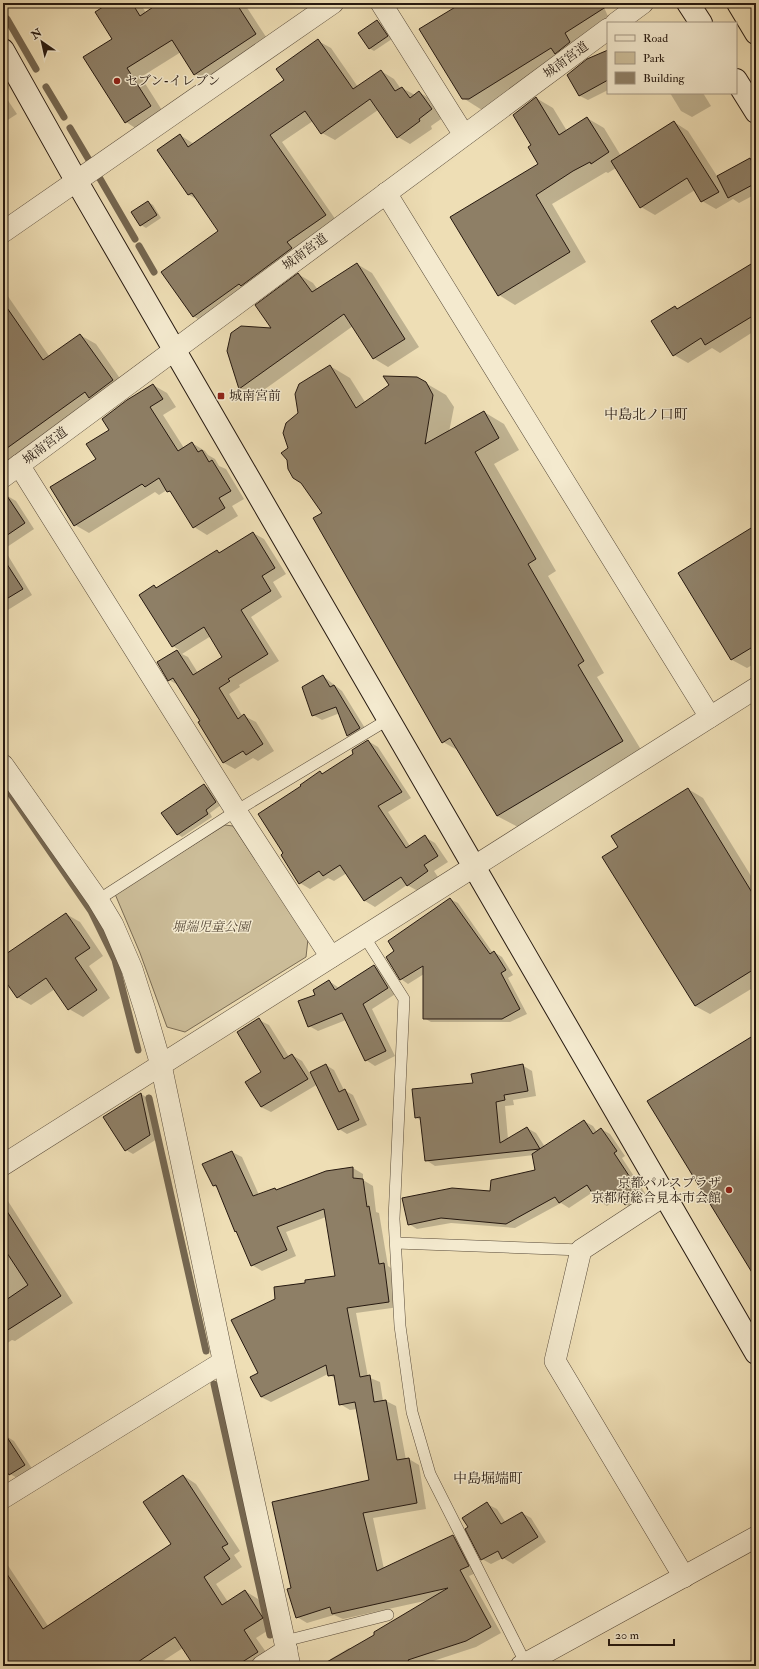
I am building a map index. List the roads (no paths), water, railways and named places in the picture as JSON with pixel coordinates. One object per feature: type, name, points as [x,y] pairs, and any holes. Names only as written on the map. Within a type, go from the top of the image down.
[{"type":"highway","points":[[738,3],[756,33]]},
{"type":"street","points":[[3,232],[78,182],[334,3]]},
{"type":"street","points":[[381,3],[464,136]]},
{"type":"street","points":[[617,22],[643,3]]},
{"type":"street","points":[[688,3],[700,22]]},
{"type":"street","name":"城南宮道","points":[[11,471],[607,30]]},
{"type":"street","points":[[3,50],[174,349],[756,1353]]},
{"type":"street","points":[[737,82],[756,112]]},
{"type":"street","points":[[386,193],[710,717]]},
{"type":"street","points":[[11,471],[236,811],[331,958]]},
{"type":"street","points":[[3,1165],[756,688]]},
{"type":"street","points":[[3,765],[98,900],[113,925],[132,969],[146,1010],[161,1065],[223,1362],[287,1652],[262,1666]]},
{"type":"street","points":[[665,1195],[581,1250],[555,1361],[684,1577]]},
{"type":"street","points":[[3,1498],[223,1362]]},
{"type":"street","points":[[525,1665],[756,1537]]},
{"type":"lane","points":[[98,900],[236,811],[389,719]]},
{"type":"lane","points":[[364,936],[404,999],[394,1219],[400,1326],[412,1412],[430,1474],[525,1665]]},
{"type":"lane","points":[[396,1243],[581,1250]]},
{"type":"lane","points":[[287,1652],[388,1615]]},
{"type":"waterway","points":[[7,19],[36,69]]},
{"type":"waterway","points":[[46,87],[64,117]]},
{"type":"waterway","points":[[70,128],[89,160]]},
{"type":"waterway","points":[[99,177],[135,239]]},
{"type":"waterway","points":[[139,246],[154,272]]},
{"type":"waterway","points":[[3,783],[91,911],[115,960],[138,1050]]},
{"type":"waterway","points":[[149,1098],[206,1351]]},
{"type":"waterway","points":[[214,1384],[270,1635]]},
{"type":"place","name":"セブン-イレブン","points":[[117,81]]},
{"type":"place","name":"城南宮前","points":[[221,396]]},
{"type":"place","name":"京都パルスプラザ 京都府総合見本市会館","points":[[729,1190]]},
{"type":"district","name":"中島北ノ口町","points":[[646,414]]},
{"type":"district","name":"中島堀端町","points":[[488,1478]]},
{"type":"park label","name":"堀端児童公園","points":[[211,927]]}]
